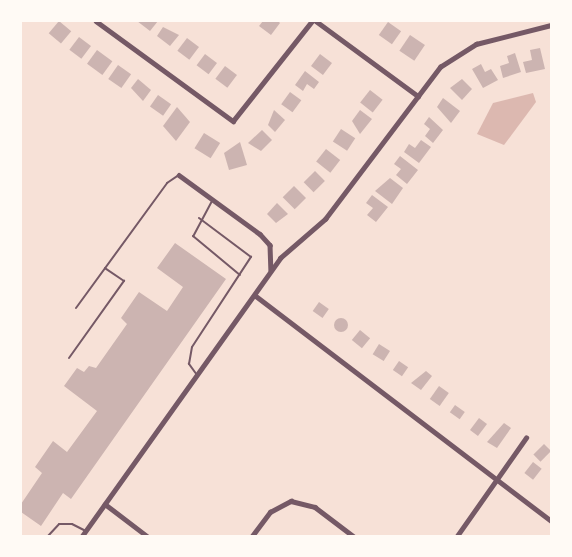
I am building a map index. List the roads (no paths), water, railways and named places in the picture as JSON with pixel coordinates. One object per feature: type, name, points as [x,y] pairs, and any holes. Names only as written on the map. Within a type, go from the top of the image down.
[{"type":"street","points":[[96,21],[233,121],[314,21],[418,96]]},
{"type":"street","points":[[82,536],[256,296],[280,258],[325,219],[440,68],[462,51],[551,25]]},
{"type":"street","points":[[179,175],[214,198],[270,245],[270,272]]},
{"type":"street","points":[[256,296],[551,521]]},
{"type":"street","points":[[457,536],[526,438]]},
{"type":"street","points":[[252,536],[270,512],[291,501],[315,507],[353,536]]},
{"type":"street","points":[[105,504],[147,536]]},
{"type":"lane","points":[[76,308],[167,183],[179,175]]},
{"type":"lane","points":[[214,198],[199,219],[193,236],[199,244],[240,276]]},
{"type":"lane","points":[[198,376],[188,355],[252,258],[199,219]]},
{"type":"lane","points":[[69,358],[124,281],[105,268]]},
{"type":"lane","points":[[48,536],[59,524],[72,524],[86,531]]}]
